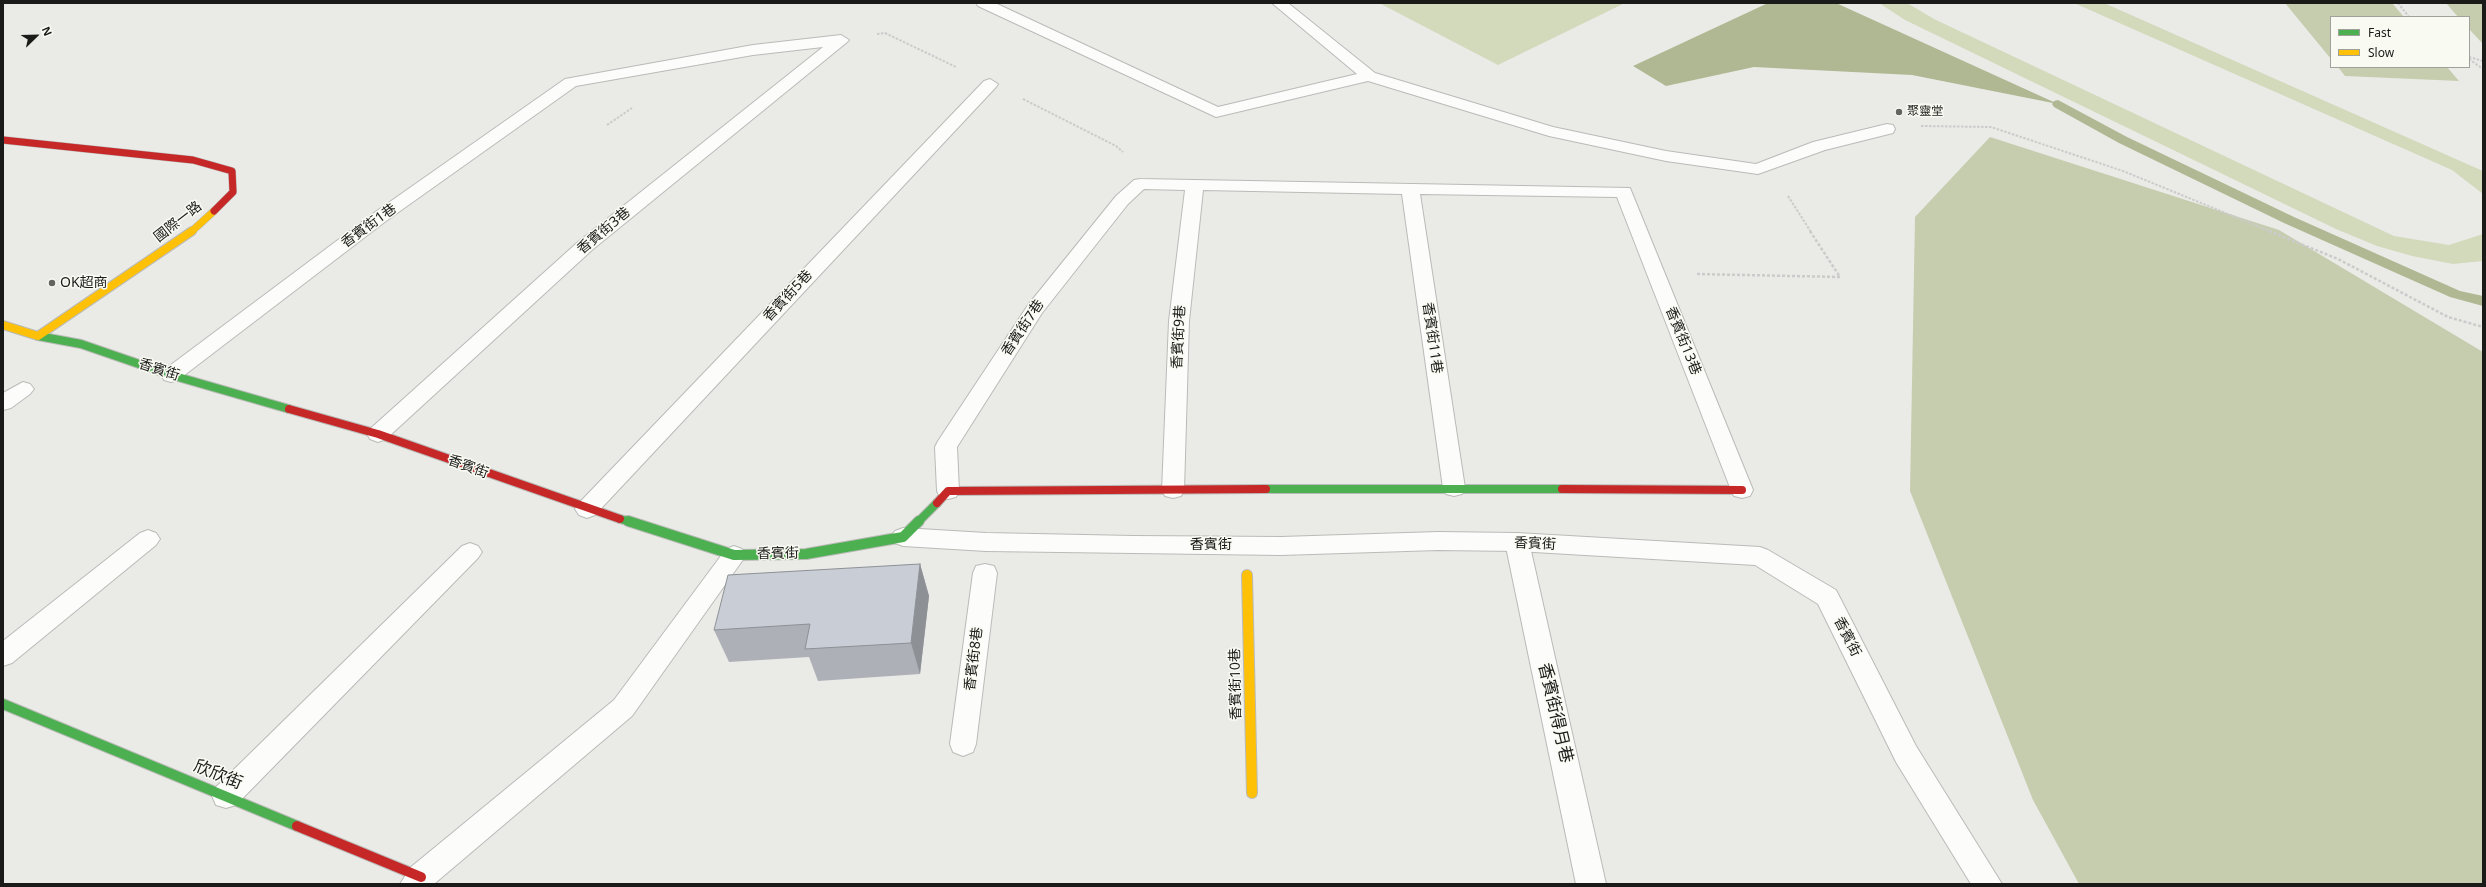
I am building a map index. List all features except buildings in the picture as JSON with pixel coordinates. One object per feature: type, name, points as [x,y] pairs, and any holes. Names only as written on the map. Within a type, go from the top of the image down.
[{"type":"street","points":[[983,3],[1216,112],[1369,76]]},
{"type":"street","points":[[1279,3],[1369,76],[1549,131],[1666,156],[1758,169],[1819,146],[1887,129]]},
{"type":"street","name":"香賓街1巷","points":[[171,375],[380,217],[571,82],[753,50],[841,40]]},
{"type":"street","name":"香賓街3巷","points":[[378,434],[585,246],[841,40]]},
{"type":"street","name":"香賓街5巷","points":[[588,509],[990,84]]},
{"type":"street","name":"國際一路","points":[[3,140],[193,160],[232,171],[233,192],[201,225],[38,336]]},
{"type":"street","points":[[1140,184],[1410,189]]},
{"type":"street","name":"香賓街7巷","points":[[948,491],[946,446],[1035,309],[1122,200],[1140,184]]},
{"type":"street","name":"香賓街9巷","points":[[1173,490],[1179,321],[1195,185]]},
{"type":"street","name":"香賓街13巷","points":[[1410,189],[1624,192],[1742,490]]},
{"type":"street","name":"香賓街11巷","points":[[1410,189],[1454,488]]},
{"type":"street","points":[[3,325],[38,336]]},
{"type":"street","name":"香賓街","points":[[38,336],[81,344],[171,375],[378,434],[588,509],[734,555],[806,554],[903,537],[1000,542],[1141,545],[1281,546],[1438,541],[1517,542],[1760,556],[1827,597],[1906,754],[1987,884]]},
{"type":"street","points":[[3,403],[23,389]]},
{"type":"street","points":[[903,537],[948,491],[1454,488],[1742,490]]},
{"type":"street","points":[[3,656],[148,539]]},
{"type":"street","name":"香賓街得月巷","points":[[1517,542],[1568,770],[1591,884]]},
{"type":"street","points":[[226,796],[470,552]]},
{"type":"street","points":[[418,880],[623,708],[734,555]]},
{"type":"street","name":"香賓街8巷","points":[[963,744],[985,573]]},
{"type":"street","name":"香賓街10巷","points":[[1247,575],[1252,793]]},
{"type":"street","name":"欣欣街","points":[[3,704],[226,796],[418,880]]},
{"type":"path","points":[[2398,3],[2408,16]]},
{"type":"path","points":[[841,40],[885,33],[1116,146],[1134,163],[1140,184]]},
{"type":"path","points":[[2470,58],[2483,61]]},
{"type":"path","points":[[2470,59],[2483,69]]},
{"type":"path","points":[[1887,129],[1918,126],[1991,127],[2130,174],[2338,259],[2448,317],[2483,327]]},
{"type":"path","points":[[1656,273],[1840,277],[1768,165]]},
{"type":"shaded area","points":[[1379,3],[1625,3],[1498,65]]},
{"type":"shaded area","points":[[1768,3],[1836,3],[2058,104],[1912,75],[1754,67],[1666,86],[1633,66]]},
{"type":"shaded area","points":[[1879,3],[1907,3],[1934,19],[2394,236],[2449,245],[2483,234],[2483,261],[2453,264],[2412,256],[2377,246],[2336,229],[1905,20]]},
{"type":"shaded area","points":[[2074,3],[2104,3],[2483,171],[2483,194],[2452,170]]},
{"type":"shaded area","points":[[2285,3],[2392,3],[2403,16],[2330,16],[2330,58]]},
{"type":"shaded area","points":[[2446,3],[2483,3],[2483,44],[2470,30],[2470,16],[2457,16]]},
{"type":"shaded area","points":[[2339,68],[2448,68],[2459,81],[2345,76]]},
{"type":"shaded area","points":[[1990,137],[2279,230],[2483,352],[2483,884],[2079,884],[2033,800],[1910,491],[1915,217]]},
{"type":"waterway","points":[[2058,104],[2123,140],[2289,220],[2455,294],[2483,301]]},
{"type":"traffic: fast","points":[[38,336],[81,344],[171,375],[289,409]]},
{"type":"traffic: fast","points":[[1266,489],[1562,489]]},
{"type":"traffic: fast","points":[[620,519],[734,555],[806,554],[903,537],[937,503]]},
{"type":"traffic: fast","points":[[3,704],[297,826]]},
{"type":"traffic: slow","points":[[3,325],[38,336],[201,225],[214,211]]},
{"type":"traffic: slow","points":[[1247,575],[1252,793]]},
{"type":"traffic: jam","points":[[3,140],[193,160],[232,171],[233,192],[214,211]]},
{"type":"traffic: jam","points":[[289,409],[378,434],[620,519]]},
{"type":"traffic: jam","points":[[937,503],[948,491],[1266,489]]},
{"type":"traffic: jam","points":[[1562,489],[1742,490]]},
{"type":"traffic: jam","points":[[297,826],[421,877]]},
{"type":"place","name":"聚靈堂","points":[[1899,112]]},
{"type":"place","name":"OK超商","points":[[52,283]]}]
